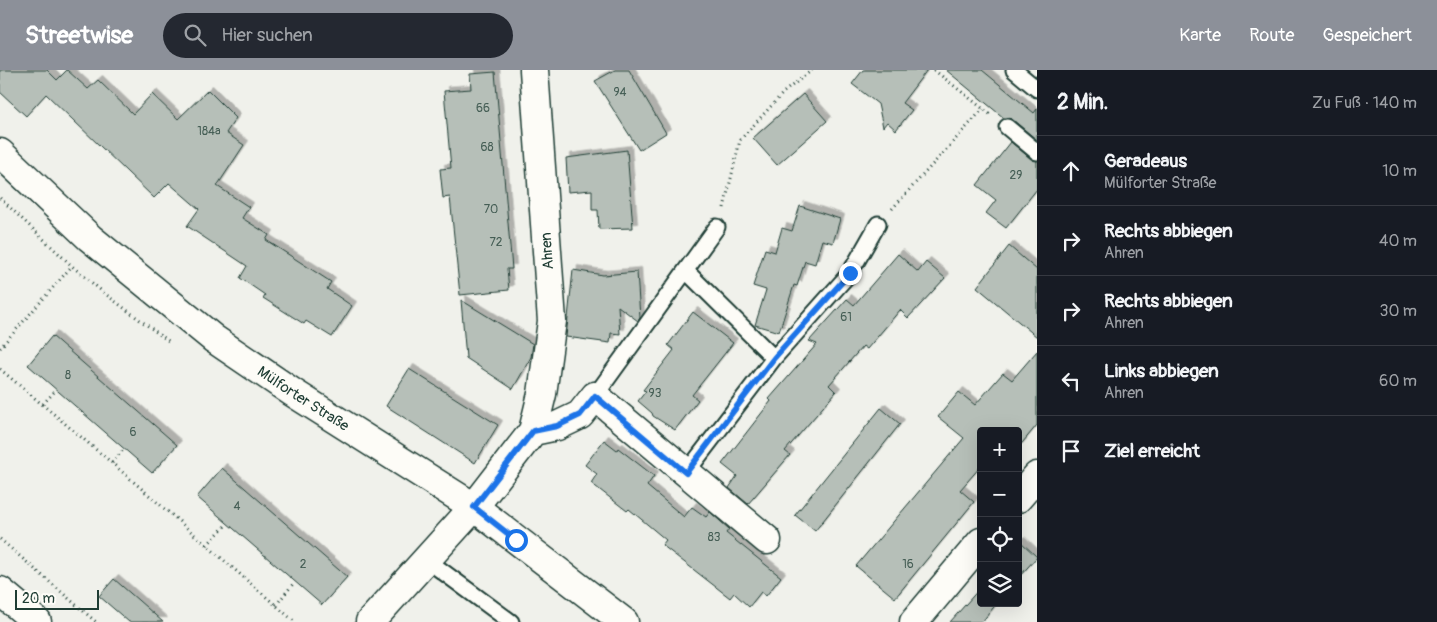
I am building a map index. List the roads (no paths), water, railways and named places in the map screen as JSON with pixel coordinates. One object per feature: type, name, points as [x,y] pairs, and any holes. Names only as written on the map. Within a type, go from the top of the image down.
[{"type":"street","name":"Ahren","points":[[370,622],[474,507],[533,431],[542,394],[552,320],[534,70]]},
{"type":"street","name":"Mülforter Straße","points":[[0,153],[90,238],[214,339],[292,392],[474,507],[624,622]]},
{"type":"street","points":[[533,431],[557,426],[580,415],[595,396],[767,540]]},
{"type":"street","points":[[1022,493],[1037,476]]},
{"type":"street","points":[[914,622],[977,547]]},
{"type":"street","points":[[0,591],[37,622]]},
{"type":"lane","points":[[1014,70],[1037,89]]},
{"type":"lane","points":[[1008,127],[1037,152]]},
{"type":"lane","points":[[686,473],[774,358],[850,273],[878,224]]},
{"type":"lane","points":[[595,396],[717,227]]},
{"type":"lane","points":[[686,270],[774,358]]},
{"type":"lane","points":[[427,560],[511,622]]}]
